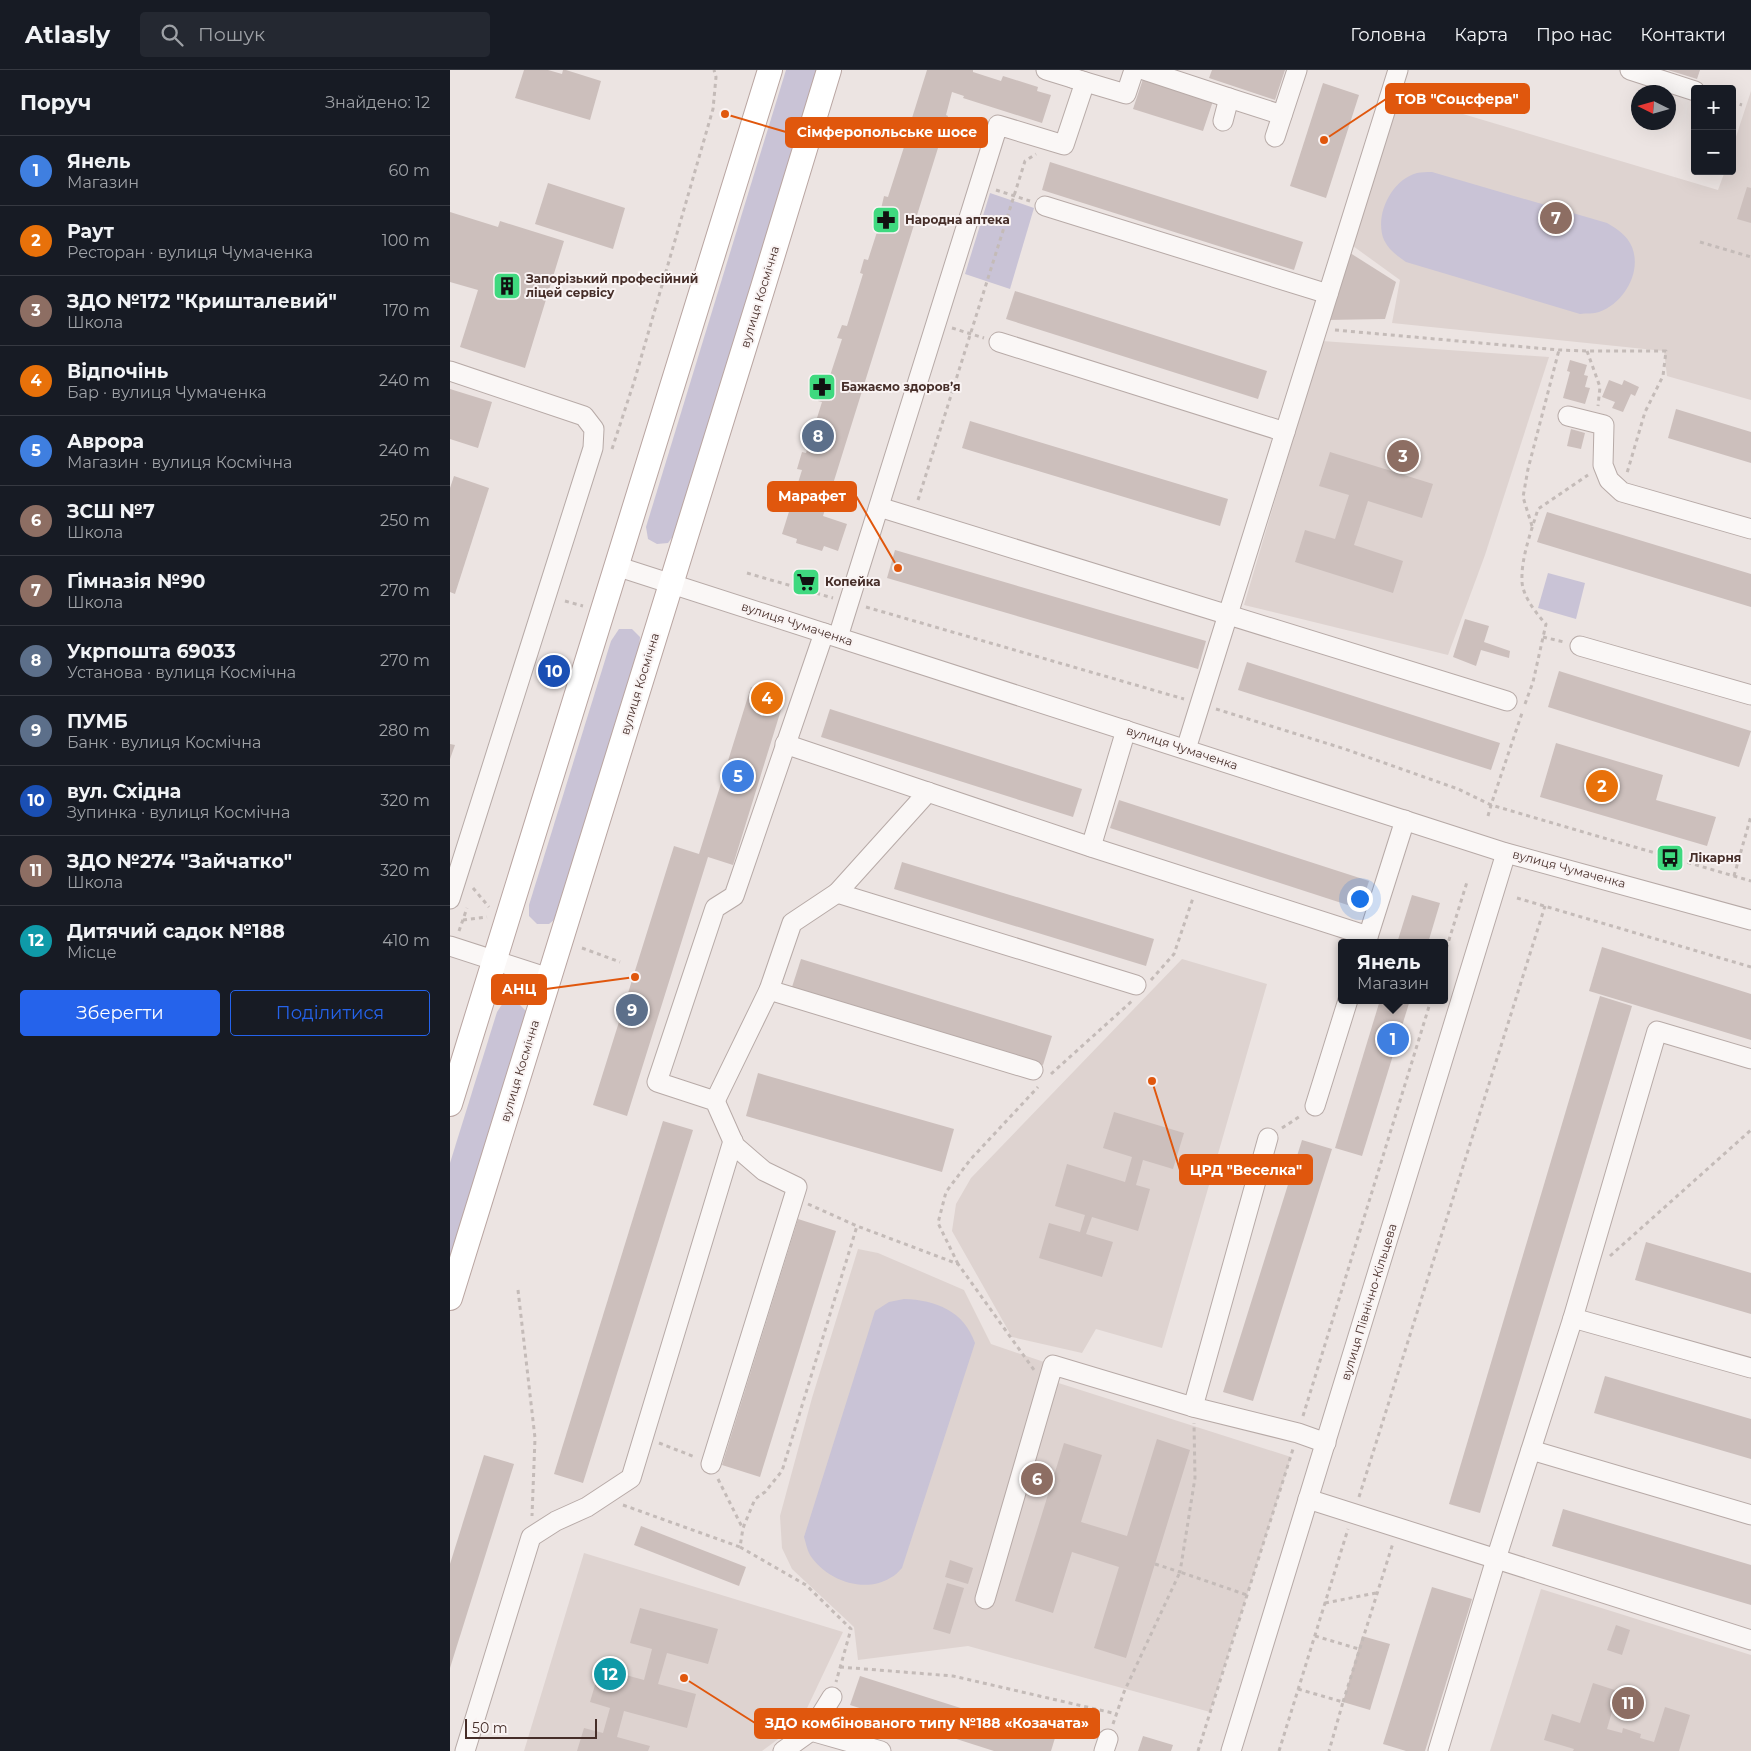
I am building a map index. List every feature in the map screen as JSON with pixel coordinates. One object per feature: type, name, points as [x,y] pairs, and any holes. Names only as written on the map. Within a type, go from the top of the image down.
[{"type":"main road","name":"вулиця Космічна","points":[[450,1298],[672,584],[829,70]]},
{"type":"main road","points":[[450,1104],[768,73]]},
{"type":"street","points":[[1046,70],[1126,94],[1134,70]]},
{"type":"street","points":[[1144,70],[1282,115]]},
{"type":"street","points":[[1276,137],[1296,70]]},
{"type":"street","points":[[1186,749],[1398,70]]},
{"type":"street","points":[[1630,70],[1691,89]]},
{"type":"street","points":[[710,1464],[797,1187],[764,1171],[735,1146],[715,1101],[658,1082],[715,908],[734,896],[785,744],[831,635],[849,602],[998,125],[1064,145],[1084,82]]},
{"type":"street","points":[[1223,121],[1229,98]]},
{"type":"street","points":[[1045,206],[1328,294]]},
{"type":"street","points":[[999,342],[1284,432]]},
{"type":"street","points":[[450,371],[584,416],[594,429],[593,448],[450,899]]},
{"type":"street","points":[[1568,416],[1604,425],[1603,465],[1609,480],[1622,492],[1751,529]]},
{"type":"street","points":[[879,507],[1507,701]]},
{"type":"street","name":"вулиця Чумаченка","points":[[616,566],[1506,852],[1751,920]]},
{"type":"street","points":[[1580,646],[1751,695]]},
{"type":"street","points":[[1090,847],[1126,730]]},
{"type":"street","points":[[785,744],[1364,939]]},
{"type":"street","points":[[715,1101],[769,990],[792,923],[837,893],[928,792]]},
{"type":"street","points":[[1367,939],[1405,820]]},
{"type":"street","name":"вулиця Північно-Кільцева","points":[[1231,1751],[1506,852]]},
{"type":"street","points":[[837,893],[1139,989]]},
{"type":"street","points":[[450,946],[549,978]]},
{"type":"street","points":[[769,990],[1041,1077]]},
{"type":"street","points":[[1315,1106],[1347,1004]]},
{"type":"street","points":[[1438,1751],[1496,1559],[1573,1318],[1657,1031],[1751,1059]]},
{"type":"street","points":[[1193,1407],[1268,1138]]},
{"type":"street","points":[[465,1751],[531,1537],[556,1521],[588,1507],[630,1478],[733,1141]]},
{"type":"street","points":[[1573,1318],[1751,1368]]},
{"type":"street","points":[[985,1599],[1053,1364],[1193,1407],[1298,1433],[1326,1443]]},
{"type":"street","points":[[1531,1450],[1751,1515]]},
{"type":"street","points":[[1308,1500],[1751,1640]]},
{"type":"street","points":[[783,1751],[811,1731],[832,1697]]},
{"type":"street","points":[[811,1731],[881,1751]]},
{"type":"path","points":[[1736,103],[1742,105]]},
{"type":"path","points":[[913,518],[1025,161],[1054,142]]},
{"type":"path","points":[[979,185],[1045,206]]},
{"type":"path","points":[[1700,242],[1751,257]]},
{"type":"path","points":[[936,323],[999,342]]},
{"type":"path","points":[[1317,328],[1559,350],[1666,351],[1663,376],[1645,412],[1622,492]]},
{"type":"path","points":[[1533,527],[1523,497],[1528,469],[1559,350]]},
{"type":"path","points":[[1587,351],[1600,387],[1596,420],[1604,425]]},
{"type":"path","points":[[1488,816],[1533,682],[1546,624],[1534,612],[1521,583],[1524,562],[1538,509],[1603,465]]},
{"type":"path","points":[[747,573],[1200,704],[1345,749],[1458,789],[1491,805],[1751,881]]},
{"type":"path","points":[[565,601],[589,608]]},
{"type":"path","points":[[1734,876],[1751,816]]},
{"type":"path","points":[[1047,1388],[958,1264],[938,1223],[946,1192],[970,1160],[1041,1077],[1139,989],[1174,954],[1198,882]]},
{"type":"path","points":[[1448,943],[1467,882]]},
{"type":"path","points":[[473,888],[492,910]]},
{"type":"path","points":[[1517,898],[1751,967]]},
{"type":"path","points":[[1279,1751],[1544,906]]},
{"type":"path","points":[[463,920],[491,917]]},
{"type":"path","points":[[582,948],[620,962]]},
{"type":"path","points":[[1204,1751],[1198,1750],[1430,1004]]},
{"type":"path","points":[[1268,1138],[1315,1106]]},
{"type":"path","points":[[1585,1278],[1751,1130]]},
{"type":"path","points":[[794,1197],[857,1226],[958,1264]]},
{"type":"path","points":[[740,1547],[743,1528],[755,1500],[765,1492],[782,1471],[857,1226]]},
{"type":"path","points":[[518,1290],[535,1438],[531,1537]]},
{"type":"path","points":[[1106,1745],[1124,1692],[1180,1572],[1195,1478],[1193,1407]]},
{"type":"path","points":[[643,1436],[710,1464],[743,1528]]},
{"type":"path","points":[[602,1497],[740,1547],[806,1585],[850,1629],[832,1697]]},
{"type":"path","points":[[1329,1751],[1398,1528]]},
{"type":"path","points":[[1155,1564],[1247,1595]]},
{"type":"path","points":[[1325,1603],[1377,1593]]},
{"type":"path","points":[[1315,1636],[1359,1649]]},
{"type":"path","points":[[840,1667],[953,1676],[1116,1714]]},
{"type":"path","points":[[1298,1689],[1343,1702]]},
{"type":"shaded area","points":[[786,70],[818,70],[674,535],[668,543],[657,544],[648,539],[646,527]]},
{"type":"shaded area","points":[[1751,91],[1751,400],[1667,376],[1664,351],[1392,323],[1400,280],[1353,246],[1399,95],[1718,190],[1724,175],[1736,175],[1736,137]]},
{"type":"shaded area","points":[[1432,172],[1607,223],[1625,236],[1632,247],[1635,266],[1629,285],[1616,302],[1608,308],[1597,313],[1580,314],[1406,262],[1388,247],[1384,240],[1381,231],[1383,210],[1392,191],[1399,183],[1417,173]]},
{"type":"shaded area","points":[[990,193],[1034,208],[1010,289],[965,274]]},
{"type":"shaded area","points":[[1322,341],[1549,357],[1485,555],[1448,655],[1244,605]]},
{"type":"shaded area","points":[[1548,573],[1585,583],[1576,619],[1538,608]]},
{"type":"shaded area","points":[[619,629],[632,629],[640,637],[639,650],[559,916],[549,924],[537,924],[529,916],[529,905],[611,641]]},
{"type":"shaded area","points":[[1182,959],[1267,984],[1162,1348],[1096,1329],[1082,1353],[1012,1337],[952,1231],[956,1204],[971,1178]]},
{"type":"shaded area","points":[[505,1000],[517,1002],[527,1012],[450,1268],[450,1163],[497,1012]]},
{"type":"shaded area","points":[[858,1249],[878,1253],[964,1290],[991,1344],[1053,1365],[1049,1380],[1291,1457],[1210,1712],[968,1646],[858,1660],[854,1627],[792,1569],[782,1548],[780,1516],[812,1398]]},
{"type":"shaded area","points":[[904,1299],[927,1302],[947,1309],[964,1323],[975,1343],[902,1568],[894,1576],[880,1583],[869,1585],[846,1582],[835,1577],[817,1564],[809,1553],[804,1537],[875,1311],[889,1302]]},
{"type":"shaded area","points":[[584,1553],[843,1632],[800,1723],[762,1751],[524,1751]]},
{"type":"shaded area","points":[[1541,1589],[1751,1655],[1751,1751],[1490,1751]]},
{"type":"building","points":[[524,70],[548,70],[562,74],[563,70],[566,70],[601,81],[590,120],[515,98]]},
{"type":"building","points":[[927,70],[973,70],[973,72],[1001,81],[1003,76],[1038,87],[1037,91],[1051,95],[1042,123],[963,98],[964,96],[952,92],[946,115],[948,116],[823,516],[847,524],[838,551],[824,546],[822,551],[796,543],[797,539],[782,534],[802,470],[797,469],[802,452],[806,453],[822,402],[818,401],[822,387],[826,388],[842,339],[837,338],[842,325],[847,326],[863,274],[860,273],[864,259],[868,260],[884,210],[881,209],[884,196],[888,197],[904,147],[899,145],[903,132],[907,134]]},
{"type":"building","points":[[1212,70],[1285,70],[1275,100],[1209,78]]},
{"type":"building","points":[[1668,70],[1700,70],[1697,79]]},
{"type":"building","points":[[1143,79],[1213,101],[1203,131],[1133,109]]},
{"type":"building","points":[[1323,83],[1359,95],[1326,198],[1290,186]]},
{"type":"building","points":[[1050,162],[1303,242],[1294,270],[1042,190]]},
{"type":"building","points":[[548,183],[625,208],[613,249],[535,224]]},
{"type":"building","points":[[1747,187],[1751,188],[1751,223],[1737,219]]},
{"type":"building","name":"Запорізький професійний ліцей сервісу","points":[[450,212],[498,227],[500,221],[564,241],[525,368],[460,347],[478,290],[450,282]]},
{"type":"building","points":[[1347,251],[1396,282],[1385,319],[1326,320]]},
{"type":"building","points":[[1015,291],[1267,371],[1258,399],[1006,319]]},
{"type":"building","points":[[1570,360],[1587,365],[1584,375],[1588,376],[1585,387],[1590,388],[1585,404],[1563,398],[1570,372],[1567,371]]},
{"type":"building","points":[[1609,380],[1622,385],[1624,380],[1639,387],[1635,396],[1631,394],[1623,412],[1612,408],[1615,402],[1602,397]]},
{"type":"building","points":[[450,389],[492,402],[478,448],[450,439]]},
{"type":"building","points":[[1676,409],[1751,432],[1751,463],[1668,438]]},
{"type":"building","points":[[970,421],[1228,499],[1220,526],[962,448]]},
{"type":"building","points":[[1571,429],[1585,433],[1581,449],[1567,446]]},
{"type":"building","points":[[1330,452],[1433,484],[1422,518],[1368,501],[1354,545],[1403,561],[1393,593],[1295,562],[1305,530],[1335,539],[1349,495],[1319,486]]},
{"type":"building","points":[[454,476],[489,488],[455,594],[450,592],[450,488]]},
{"type":"building","points":[[1547,512],[1751,574],[1751,607],[1537,542]]},
{"type":"building","points":[[895,550],[1206,641],[1198,669],[887,578]]},
{"type":"building","points":[[1465,619],[1489,626],[1484,642],[1510,651],[1509,658],[1481,650],[1476,666],[1453,657]]},
{"type":"building","points":[[1247,662],[1500,743],[1491,770],[1238,690]]},
{"type":"building","points":[[1559,671],[1751,731],[1739,767],[1548,707]]},
{"type":"building","points":[[751,687],[785,697],[733,865],[708,857],[627,1116],[593,1105],[674,846],[699,854]]},
{"type":"building","points":[[830,709],[1082,789],[1073,817],[821,737]]},
{"type":"building","points":[[1556,743],[1663,775],[1656,800],[1716,817],[1707,846],[1540,797]]},
{"type":"building","points":[[450,744],[455,745],[450,759]]},
{"type":"building","points":[[1119,800],[1369,881],[1360,909],[1110,828]]},
{"type":"building","points":[[902,862],[1154,939],[1146,966],[894,889]]},
{"type":"building","points":[[1412,895],[1440,903],[1429,939],[1398,939]]},
{"type":"building","points":[[1602,947],[1751,994],[1751,1040],[1589,991]]},
{"type":"building","points":[[801,959],[1052,1036],[1043,1065],[792,987]]},
{"type":"building","points":[[1600,996],[1632,1006],[1480,1513],[1449,1504]]},
{"type":"building","points":[[1379,1004],[1409,1004],[1362,1156],[1335,1148]]},
{"type":"building","points":[[758,1073],[954,1129],[942,1172],[746,1116]]},
{"type":"building","points":[[1114,1112],[1184,1133],[1173,1169],[1143,1160],[1136,1185],[1150,1189],[1138,1231],[1092,1217],[1086,1234],[1113,1242],[1102,1277],[1039,1258],[1049,1223],[1080,1232],[1085,1215],[1055,1206],[1067,1164],[1125,1182],[1132,1157],[1103,1148]]},
{"type":"building","points":[[663,1121],[693,1130],[583,1483],[554,1474]]},
{"type":"building","points":[[1302,1140],[1332,1149],[1253,1401],[1223,1392]]},
{"type":"building","points":[[798,1219],[836,1231],[760,1477],[722,1465]]},
{"type":"building","points":[[1646,1242],[1751,1273],[1751,1314],[1635,1280]]},
{"type":"building","points":[[1605,1376],[1751,1419],[1751,1459],[1594,1413]]},
{"type":"building","points":[[1157,1439],[1190,1450],[1126,1658],[1094,1648],[1119,1567],[1072,1552],[1053,1613],[1015,1601],[1064,1443],[1102,1455],[1081,1522],[1127,1536]]},
{"type":"building","points":[[484,1455],[514,1464],[450,1668],[450,1564]]},
{"type":"building","points":[[1563,1509],[1751,1565],[1751,1605],[1552,1546]]},
{"type":"building","points":[[641,1526],[746,1567],[739,1586],[634,1545]]},
{"type":"building","points":[[950,1560],[973,1568],[968,1584],[945,1577]]},
{"type":"building","points":[[947,1583],[964,1588],[950,1634],[933,1629]]},
{"type":"building","points":[[1432,1587],[1472,1599],[1425,1751],[1406,1751],[1383,1744]]},
{"type":"building","points":[[640,1608],[718,1629],[708,1664],[667,1653],[658,1684],[696,1694],[687,1728],[624,1711],[617,1737],[650,1746],[648,1751],[577,1751],[584,1728],[603,1733],[610,1708],[590,1702],[600,1668],[644,1680],[652,1649],[630,1643]]},
{"type":"building","points":[[1616,1625],[1630,1630],[1622,1655],[1607,1650]]},
{"type":"building","points":[[1362,1636],[1390,1644],[1370,1710],[1343,1702]]},
{"type":"building","points":[[860,1676],[1055,1738],[1051,1751],[994,1751],[850,1705]]},
{"type":"building","points":[[1593,1683],[1618,1691],[1607,1729],[1622,1733],[1623,1728],[1641,1734],[1640,1738],[1654,1742],[1665,1707],[1690,1715],[1679,1751],[1573,1751],[1574,1749],[1544,1740],[1552,1714],[1580,1723]]},
{"type":"building","points":[[1143,1736],[1173,1745],[1171,1751],[1138,1751]]},
{"type":"place","name":"Сімферопольське шосе","points":[[725,114]]},
{"type":"place","name":"ТОВ \"Соцсфера\"","points":[[1324,140]]},
{"type":"place","name":"Гімназія №90","points":[[1556,218]]},
{"type":"place","name":"Народна аптека","points":[[886,220]]},
{"type":"place","name":"Запорізький професійний ліцей сервісу","points":[[507,286]]},
{"type":"place","name":"Бажаємо здоровʼя","points":[[822,387]]},
{"type":"place","name":"Укрпошта 69033","points":[[818,436]]},
{"type":"place","name":"ЗДО №172 \"Кришталевий\"","points":[[1403,456]]},
{"type":"place","name":"Марафет","points":[[898,568]]},
{"type":"place","name":"Копейка","points":[[806,582]]},
{"type":"place","name":"вул. Східна","points":[[554,671]]},
{"type":"place","name":"Відпочінь","points":[[767,698]]},
{"type":"place","name":"Аврора","points":[[738,776]]},
{"type":"place","name":"Раут","points":[[1602,786]]},
{"type":"place","name":"Лікарня","points":[[1670,858]]},
{"type":"place","name":"АНЦ","points":[[635,977]]},
{"type":"place","name":"ПУМБ","points":[[632,1010]]},
{"type":"place","name":"Янель","points":[[1393,1039]]},
{"type":"place","name":"ЦРД \"Веселка\"","points":[[1152,1081]]},
{"type":"place","name":"ЗСШ №7","points":[[1037,1479]]},
{"type":"place","name":"Дитячий садок №188","points":[[610,1674]]},
{"type":"place","name":"ЗДО комбінованого типу №188 «Козачата»","points":[[684,1678]]},
{"type":"place","name":"ЗДО №274 \"Зайчатко\"","points":[[1628,1703]]}]
